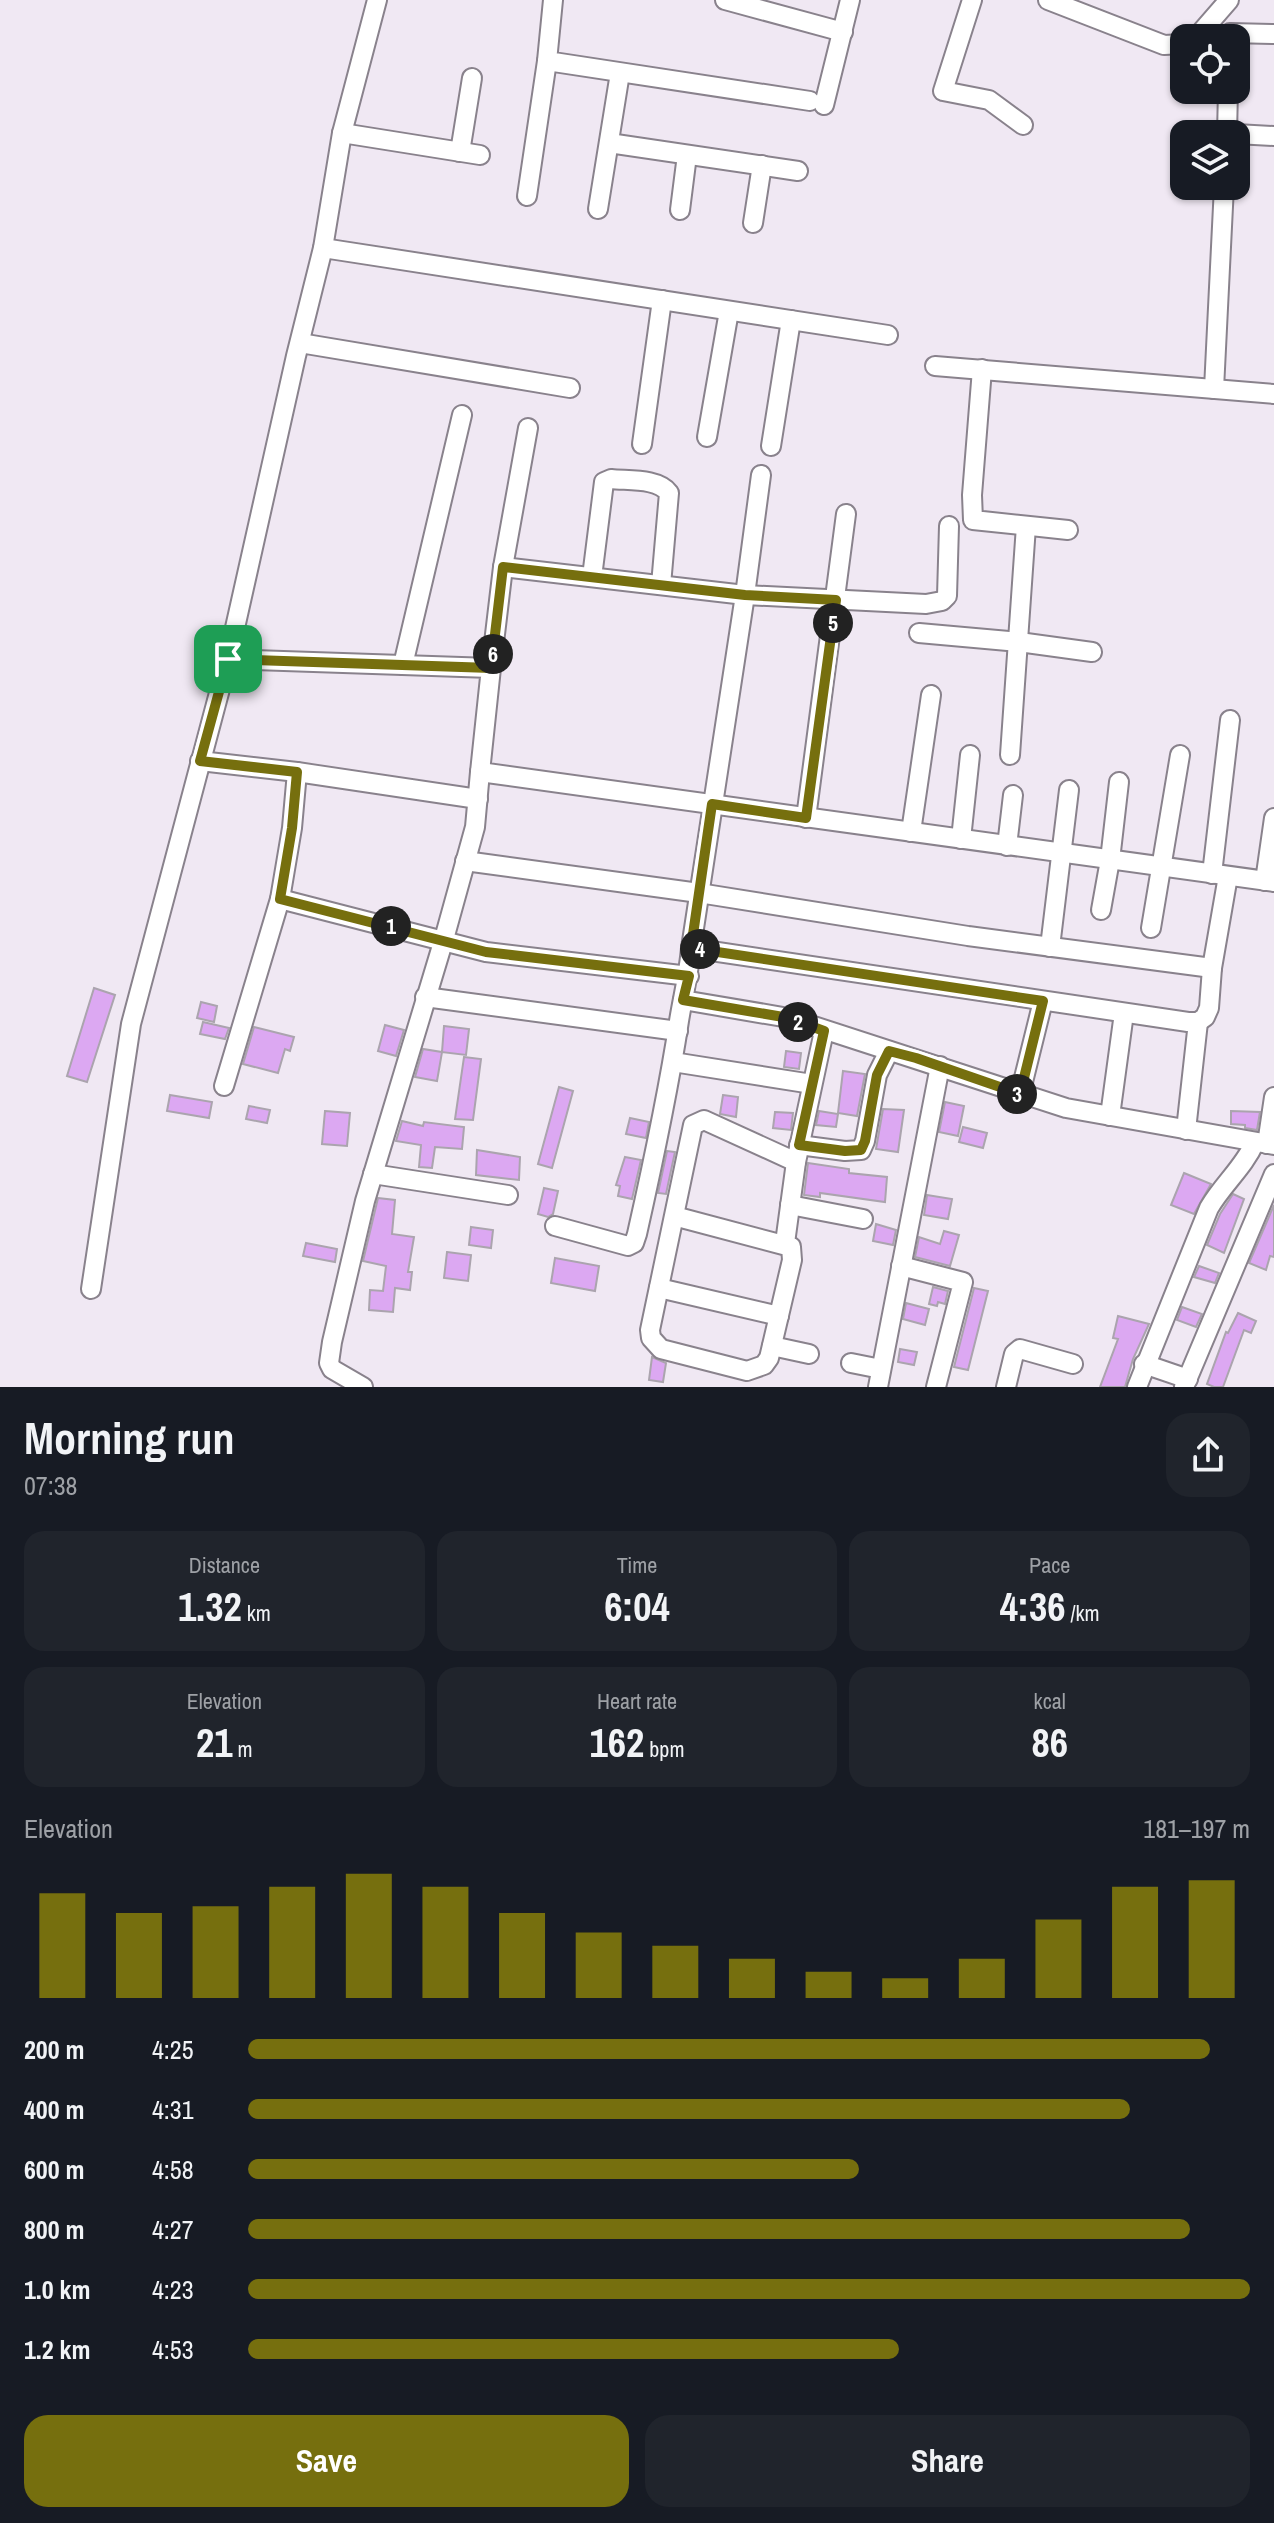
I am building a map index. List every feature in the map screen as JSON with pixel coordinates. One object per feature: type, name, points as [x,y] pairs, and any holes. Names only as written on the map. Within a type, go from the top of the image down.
[{"type":"street","points":[[91,1289],[131,1024],[228,659],[323,248],[342,133],[377,0]]},
{"type":"street","points":[[527,196],[553,0]]},
{"type":"street","points":[[725,0],[843,32]]},
{"type":"street","points":[[547,61],[817,103],[843,32],[850,0]]},
{"type":"street","points":[[972,0],[943,91],[989,100],[1023,125]]},
{"type":"street","points":[[1048,0],[1170,45]]},
{"type":"street","points":[[1208,24],[1229,0]]},
{"type":"street","points":[[1250,33],[1274,34]]},
{"type":"street","points":[[598,209],[620,73]]},
{"type":"street","points":[[460,152],[472,78]]},
{"type":"street","points":[[342,133],[480,155]]},
{"type":"street","points":[[1250,135],[1274,136]]},
{"type":"street","points":[[609,143],[798,171]]},
{"type":"street","points":[[680,210],[687,155]]},
{"type":"street","points":[[753,223],[762,165]]},
{"type":"street","points":[[1214,389],[1223,200]]},
{"type":"street","points":[[323,248],[888,335]]},
{"type":"street","points":[[642,444],[662,300]]},
{"type":"street","points":[[707,437],[729,311]]},
{"type":"street","points":[[771,446],[791,320]]},
{"type":"street","points":[[300,343],[570,388]]},
{"type":"street","points":[[935,366],[1274,394]]},
{"type":"street","points":[[982,369],[972,495],[973,520],[1068,530]]},
{"type":"street","points":[[403,665],[462,415]]},
{"type":"street","points":[[363,1387],[338,1374],[329,1363],[373,1174],[475,827],[503,567],[528,428]]},
{"type":"street","points":[[555,1226],[628,1246],[634,1243],[667,1105],[689,976],[761,475]]},
{"type":"street","points":[[592,577],[603,485],[611,479],[658,484],[667,489],[669,497],[661,585]]},
{"type":"street","points":[[806,818],[846,514]]},
{"type":"street","points":[[503,567],[745,595],[926,604],[942,601],[947,596],[949,526]]},
{"type":"street","points":[[1010,755],[1026,526]]},
{"type":"street","points":[[919,633],[1092,652]]},
{"type":"street","points":[[228,659],[491,668]]},
{"type":"street","points":[[911,832],[931,695]]},
{"type":"street","points":[[691,948],[1198,1022],[1205,1017],[1209,1008],[1230,720]]},
{"type":"street","points":[[961,839],[970,755]]},
{"type":"street","points":[[1151,928],[1180,755]]},
{"type":"street","points":[[200,761],[478,799]]},
{"type":"street","points":[[224,1086],[280,899],[292,828],[297,772]]},
{"type":"street","points":[[480,772],[1269,881],[1274,818]]},
{"type":"street","points":[[1101,910],[1119,782]]},
{"type":"street","points":[[1050,947],[1069,790]]},
{"type":"street","points":[[1007,846],[1013,795]]},
{"type":"street","points":[[465,861],[1212,968]]},
{"type":"street","points":[[280,899],[486,952],[689,976]]},
{"type":"street","points":[[425,997],[678,1031]]},
{"type":"street","points":[[683,1000],[789,1018],[1066,1108],[1265,1143]]},
{"type":"street","points":[[1020,1094],[1043,1001]]},
{"type":"street","points":[[1110,1116],[1124,1013]]},
{"type":"street","points":[[1186,1130],[1198,1022]]},
{"type":"street","points":[[785,1243],[798,1154],[824,1031]]},
{"type":"street","points":[[674,1216],[791,1247],[792,1260],[769,1358],[764,1365],[747,1371],[661,1349],[651,1338],[650,1330],[693,1125],[704,1120],[798,1154],[861,1150],[877,1075],[889,1051]]},
{"type":"street","points":[[673,1062],[812,1084]]},
{"type":"street","points":[[851,1363],[880,1378],[940,1066]]},
{"type":"street","points":[[1137,1387],[1209,1208],[1217,1195],[1265,1143],[1274,1097]]},
{"type":"street","points":[[373,1174],[508,1195]]},
{"type":"street","points":[[1144,1364],[1186,1383],[1274,1174]]},
{"type":"street","points":[[790,1205],[863,1219]]},
{"type":"street","points":[[901,1266],[963,1282],[936,1387]]},
{"type":"street","points":[[659,1288],[779,1316]]},
{"type":"street","points":[[772,1346],[809,1354]]},
{"type":"street","points":[[1006,1387],[1014,1354],[1020,1349],[1073,1364]]},
{"type":"building","points":[[94,988],[115,995],[87,1082],[67,1076]]},
{"type":"building","points":[[201,1002],[217,1006],[214,1022],[197,1018]]},
{"type":"building","points":[[203,1022],[229,1028],[225,1039],[200,1034]]},
{"type":"building","points":[[385,1025],[404,1030],[396,1056],[378,1051]]},
{"type":"building","points":[[444,1026],[469,1029],[466,1055],[442,1052]]},
{"type":"building","points":[[254,1027],[294,1037],[290,1051],[285,1049],[278,1073],[243,1064]]},
{"type":"building","points":[[423,1049],[442,1052],[437,1081],[415,1077]]},
{"type":"building","points":[[786,1051],[801,1053],[799,1069],[784,1067]]},
{"type":"building","points":[[464,1057],[481,1059],[473,1120],[455,1119]]},
{"type":"building","points":[[843,1071],[865,1074],[857,1116],[838,1113]]},
{"type":"building","points":[[559,1087],[573,1091],[552,1168],[538,1164]]},
{"type":"building","points":[[170,1095],[212,1102],[209,1118],[167,1111]]},
{"type":"building","points":[[723,1095],[738,1097],[736,1117],[720,1114]]},
{"type":"building","points":[[945,1102],[964,1106],[958,1136],[939,1132]]},
{"type":"building","points":[[249,1106],[270,1110],[267,1123],[246,1119]]},
{"type":"building","points":[[883,1109],[904,1110],[898,1152],[876,1149]]},
{"type":"building","points":[[325,1111],[350,1113],[347,1146],[322,1144]]},
{"type":"building","points":[[819,1111],[838,1114],[836,1127],[816,1125]]},
{"type":"building","points":[[1231,1111],[1260,1112],[1257,1130],[1231,1124]]},
{"type":"building","points":[[775,1112],[793,1113],[791,1130],[773,1128]]},
{"type":"building","points":[[630,1118],[649,1122],[646,1138],[626,1134]]},
{"type":"building","points":[[402,1121],[423,1126],[424,1122],[464,1127],[462,1149],[435,1147],[432,1168],[419,1167],[421,1145],[396,1141]]},
{"type":"building","points":[[963,1127],[987,1133],[983,1148],[959,1142]]},
{"type":"building","points":[[477,1150],[520,1157],[519,1180],[476,1175]]},
{"type":"building","points":[[667,1151],[675,1152],[666,1194],[658,1193]]},
{"type":"building","points":[[625,1157],[641,1160],[632,1199],[618,1196],[620,1186],[616,1185]]},
{"type":"building","points":[[808,1163],[849,1169],[849,1173],[887,1177],[885,1202],[820,1193],[820,1197],[804,1195]]},
{"type":"building","points":[[1184,1173],[1211,1184],[1194,1214],[1171,1205]]},
{"type":"building","points":[[544,1188],[558,1191],[553,1214],[548,1217],[538,1214]]},
{"type":"building","points":[[1233,1194],[1244,1199],[1224,1253],[1207,1245],[1220,1214]]},
{"type":"building","points":[[927,1195],[952,1199],[948,1219],[924,1215]]},
{"type":"building","points":[[378,1198],[395,1200],[392,1234],[414,1237],[408,1272],[412,1272],[410,1290],[395,1288],[393,1312],[369,1310],[370,1290],[383,1291],[386,1266],[363,1261]]},
{"type":"building","points":[[1274,1205],[1274,1257],[1270,1256],[1266,1270],[1249,1263]]},
{"type":"building","points":[[876,1224],[896,1230],[893,1245],[873,1241]]},
{"type":"building","points":[[471,1227],[493,1230],[491,1248],[469,1245]]},
{"type":"building","points":[[944,1231],[959,1235],[950,1266],[915,1257],[919,1237],[940,1244]]},
{"type":"building","points":[[306,1243],[337,1249],[335,1262],[303,1256]]},
{"type":"building","points":[[447,1252],[471,1255],[468,1281],[444,1278]]},
{"type":"building","points":[[555,1258],[599,1266],[595,1291],[551,1283]]},
{"type":"building","points":[[1199,1266],[1219,1273],[1215,1283],[1194,1277]]},
{"type":"building","points":[[933,1287],[948,1291],[945,1304],[929,1304]]},
{"type":"building","points":[[974,1288],[988,1291],[968,1370],[954,1367]]},
{"type":"building","points":[[906,1303],[929,1309],[925,1325],[903,1319]]},
{"type":"building","points":[[1182,1307],[1202,1314],[1196,1327],[1177,1320]]},
{"type":"building","points":[[1238,1313],[1256,1321],[1251,1333],[1244,1330],[1223,1387],[1214,1387],[1207,1384],[1226,1332]]},
{"type":"building","points":[[1118,1316],[1149,1324],[1133,1359],[1125,1387],[1100,1387],[1118,1339],[1113,1338]]},
{"type":"building","points":[[900,1349],[917,1352],[914,1365],[898,1362]]},
{"type":"building","points":[[652,1357],[666,1363],[663,1382],[649,1380]]},
{"type":"route","points":[[503,567],[745,595],[836,600],[806,818],[712,804],[691,948],[1043,1001],[1020,1094],[889,1051],[877,1075],[861,1150],[799,1145],[824,1031],[789,1018],[683,1000],[689,976],[486,952],[280,899],[292,828],[297,772],[200,761],[228,659],[491,668],[503,567]]}]
